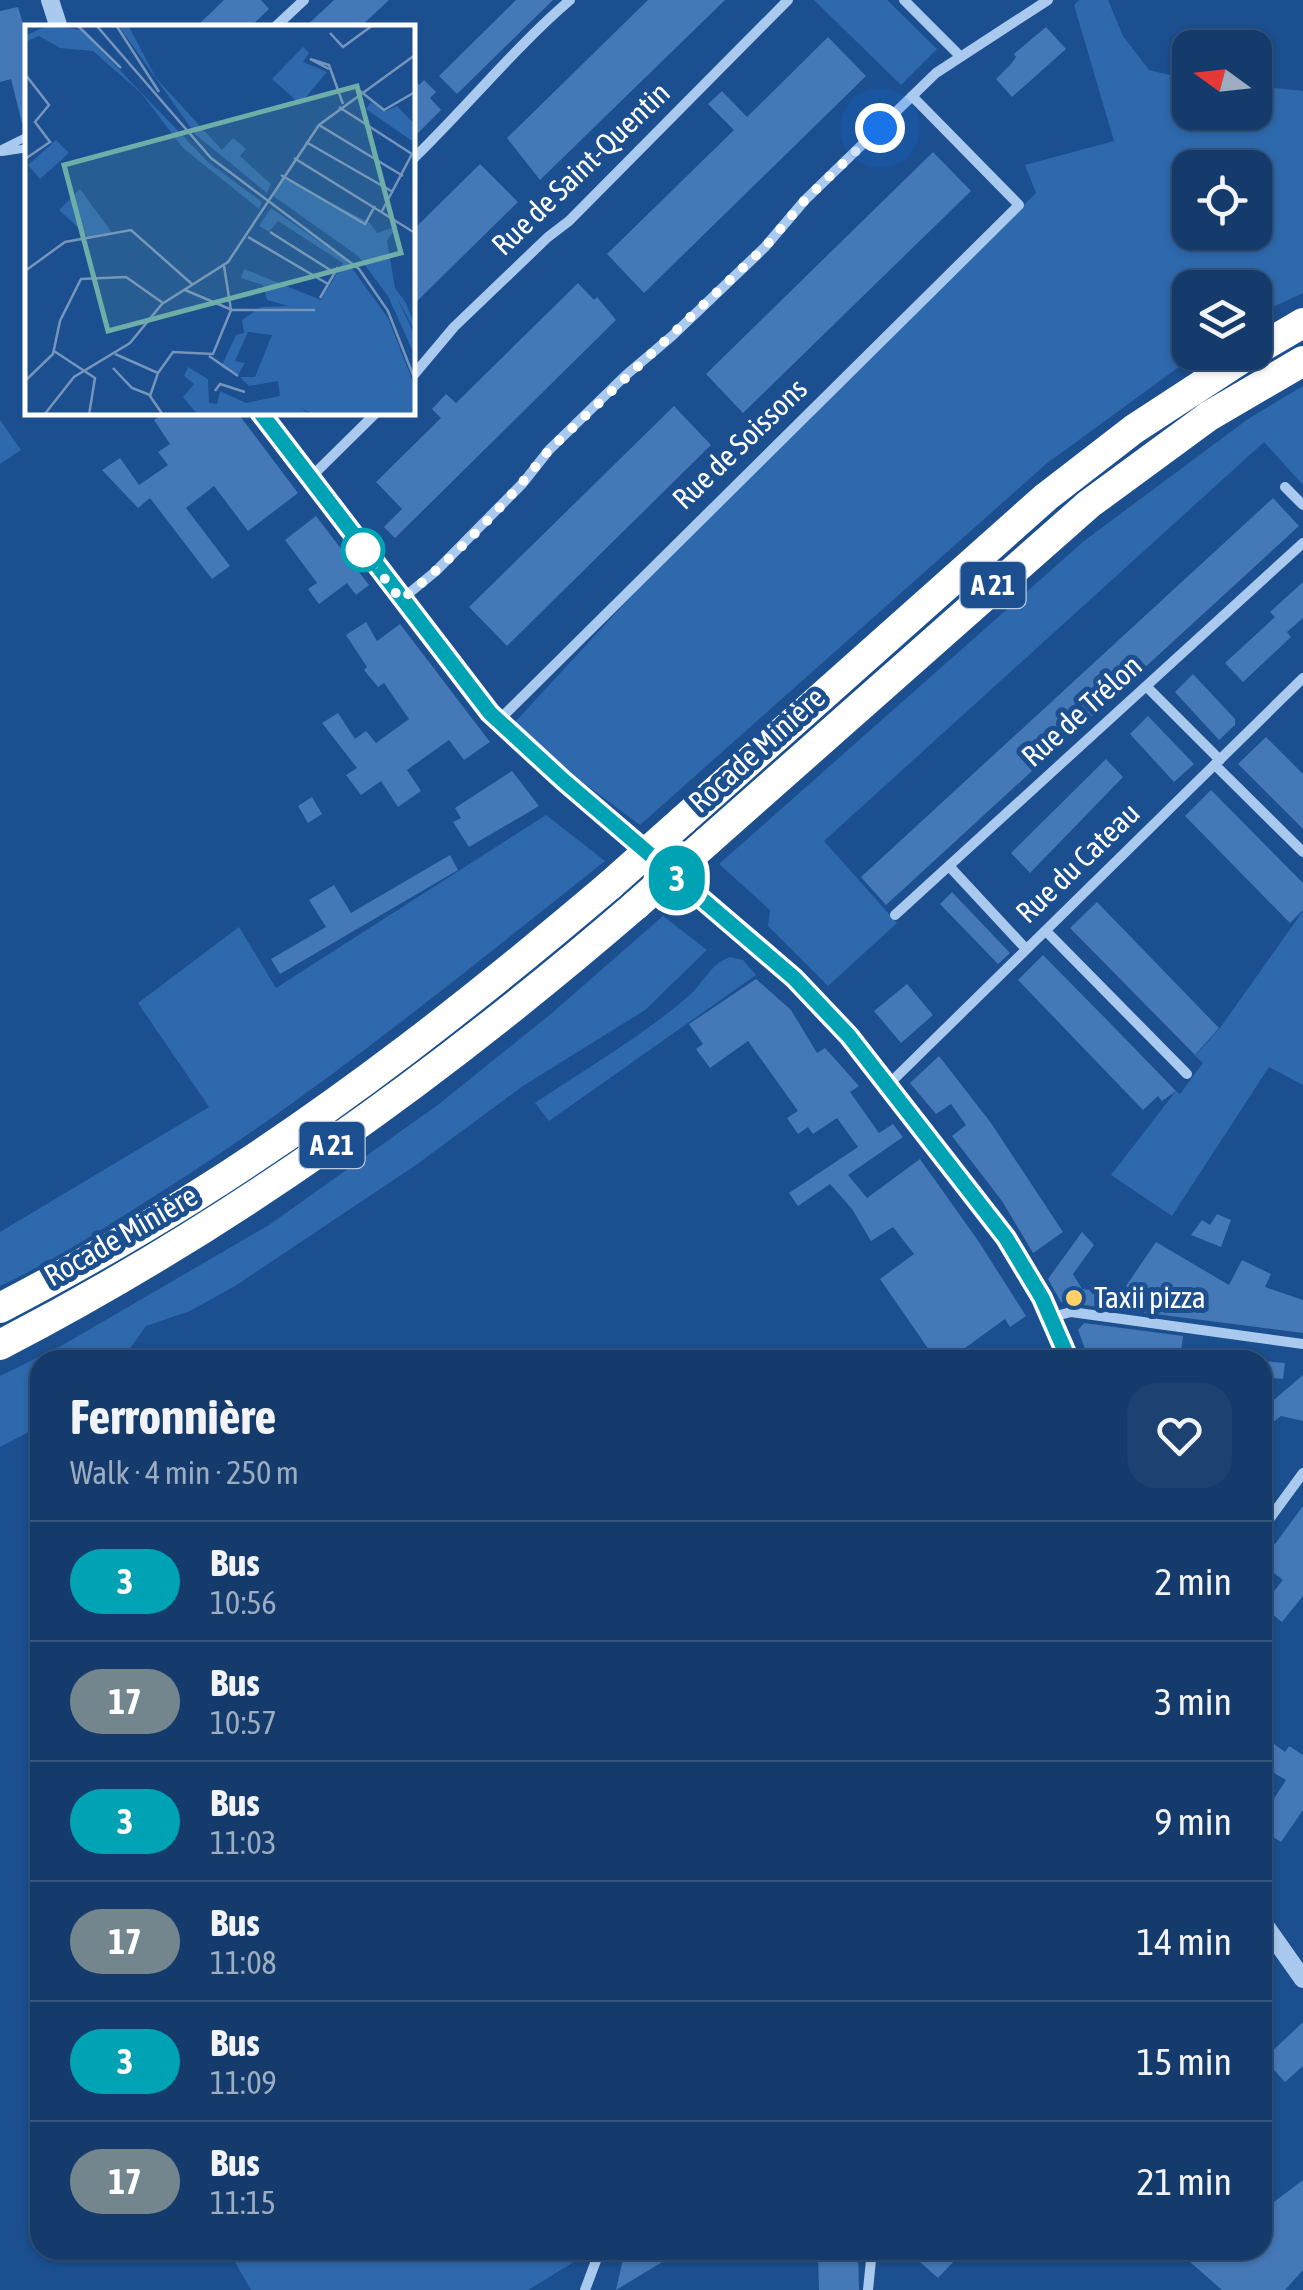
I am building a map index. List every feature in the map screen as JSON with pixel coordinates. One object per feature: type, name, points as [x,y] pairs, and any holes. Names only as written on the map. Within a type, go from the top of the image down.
[{"type":"highway","name":"Rocade Minière","points":[[1272,342],[1303,324]]},
{"type":"highway","name":"Rocade Minière","points":[[0,1345],[174,1248],[337,1142],[476,1039],[636,905],[1089,504],[1210,416],[1303,360]]},
{"type":"highway","name":"Rocade Minière","points":[[0,1308],[191,1200],[310,1120],[481,992],[610,885],[1046,497],[1134,428],[1226,370]]},
{"type":"street","points":[[50,0],[58,25]]},
{"type":"street","points":[[277,25],[304,0]]},
{"type":"street","points":[[415,157],[472,95],[570,0]]},
{"type":"street","name":"Rue de Saint-Quentin","points":[[415,374],[454,327],[569,221],[788,0]]},
{"type":"street","points":[[904,0],[960,56]]},
{"type":"street","points":[[401,600],[523,483],[549,450],[626,374],[765,247],[805,200],[942,67],[1048,0]]},
{"type":"street","name":"Rue de Soissons","points":[[498,721],[1019,206],[912,96]]},
{"type":"street","points":[[262,415],[498,721],[794,978],[829,1014],[889,1084],[998,1227],[1052,1317],[1065,1350]]},
{"type":"street","points":[[309,479],[374,415]]},
{"type":"street","points":[[1286,487],[1303,505]]},
{"type":"street","name":"Rue de Trélon","points":[[896,915],[1303,544]]},
{"type":"street","name":"Rue du Cateau","points":[[889,1084],[1303,678]]},
{"type":"street","points":[[1146,686],[1303,852]]},
{"type":"street","points":[[949,866],[1026,949]]},
{"type":"street","points":[[1046,930],[1187,1074]]},
{"type":"street","points":[[1052,1317],[1072,1312],[1303,1344]]},
{"type":"street","points":[[1272,1515],[1303,1473]]},
{"type":"street","points":[[1272,1935],[1303,1978]]},
{"type":"street","points":[[586,2290],[596,2260]]},
{"type":"street","points":[[868,2290],[871,2260]]},
{"type":"lane","points":[[0,151],[25,138]]},
{"type":"lane","points":[[0,151],[25,148]]},
{"type":"shaded area","points":[[814,0],[887,0],[937,49],[901,85]]},
{"type":"shaded area","points":[[1079,0],[1108,0],[1123,36],[1149,70],[1172,76],[1172,130],[1272,130],[1272,88],[1303,91],[1303,293],[1272,307],[1272,270],[1172,270],[1175,370],[1046,464],[640,825],[577,778],[515,722],[660,565],[1036,193],[1025,165],[1114,141],[1074,5]]},
{"type":"shaded area","points":[[1303,386],[1303,485],[1264,442],[824,841],[897,923],[828,986],[768,926],[770,910],[719,864],[1084,541],[1248,419]]},
{"type":"shaded area","points":[[0,420],[21,450],[0,464]]},
{"type":"shaded area","points":[[546,815],[605,861],[265,1123],[92,1235],[0,1286],[0,1232],[209,1107],[138,1003],[239,927],[276,988]]},
{"type":"shaded area","points":[[1303,911],[1303,1085],[1269,1067],[1172,1216],[1111,1175],[1176,1091],[1180,1094],[1203,1063],[1195,1056],[1220,1028]]},
{"type":"shaded area","points":[[663,916],[707,950],[645,1010],[523,1086],[416,1165],[235,1286],[190,1311],[146,1326],[130,1350],[53,1350],[269,1225],[439,1104]]},
{"type":"shaded area","points":[[730,957],[743,960],[756,975],[549,1121],[535,1103],[654,1023]]},
{"type":"shaded area","points":[[30,1361],[30,1431],[0,1447],[0,1376]]},
{"type":"shaded area","points":[[234,2260],[577,2260],[528,2290],[251,2290]]},
{"type":"building","points":[[224,0],[261,0],[269,9],[252,25],[198,25]]},
{"type":"building","points":[[334,0],[389,0],[362,25],[307,25]]},
{"type":"building","points":[[516,0],[553,0],[457,94],[439,76]]},
{"type":"building","points":[[648,0],[725,0],[540,180],[507,138]]},
{"type":"building","points":[[18,7],[25,31],[25,122],[22,123],[11,79],[0,82],[0,11]]},
{"type":"building","points":[[1046,27],[1066,49],[1012,97],[996,79],[1011,64],[1014,54]]},
{"type":"building","points":[[828,37],[866,76],[644,293],[607,254],[734,130],[708,104],[722,91],[747,117]]},
{"type":"building","points":[[415,80],[419,85],[424,80],[436,92],[430,98],[441,110],[415,136]]},
{"type":"building","points":[[933,152],[971,191],[743,413],[706,374]]},
{"type":"building","points":[[480,164],[518,202],[415,303],[415,228]]},
{"type":"building","points":[[578,283],[594,300],[597,297],[616,320],[395,538],[384,527],[402,509],[376,482],[441,418],[432,409],[446,394],[456,403]]},
{"type":"building","points":[[674,406],[711,445],[507,646],[469,607]]},
{"type":"building","points":[[162,415],[239,415],[298,493],[248,531],[214,486],[186,508],[230,566],[212,579],[150,498],[138,508],[102,470],[120,458],[139,485],[168,465],[158,452],[170,444],[154,420]]},
{"type":"building","points":[[1273,498],[1299,526],[886,905],[861,877]]},
{"type":"building","points":[[316,516],[369,585],[356,595],[347,583],[319,604],[308,589],[317,583],[285,540]]},
{"type":"building","points":[[1303,582],[1303,618],[1287,632],[1291,637],[1243,682],[1225,663],[1275,617],[1270,612]]},
{"type":"building","points":[[366,622],[377,641],[400,624],[490,742],[464,760],[449,740],[407,770],[421,791],[398,807],[381,781],[361,795],[346,775],[357,768],[322,723],[338,713],[355,739],[366,731],[376,743],[409,719],[384,683],[378,687],[364,670],[367,667],[346,635]]},
{"type":"building","points":[[1193,674],[1235,719],[1235,725],[1219,740],[1175,692]]},
{"type":"building","points":[[1148,716],[1194,764],[1174,782],[1130,734]]},
{"type":"building","points":[[1266,737],[1303,774],[1303,829],[1238,764]]},
{"type":"building","points":[[1106,759],[1123,777],[1030,873],[1011,853]]},
{"type":"building","points":[[512,771],[539,806],[469,847],[453,822],[461,818],[455,808]]},
{"type":"building","points":[[1211,790],[1303,883],[1303,910],[1290,923],[1185,816]]},
{"type":"building","points":[[312,797],[322,814],[308,823],[298,806]]},
{"type":"building","points":[[450,855],[458,870],[280,974],[271,959],[326,927],[309,900],[334,885],[351,913]]},
{"type":"building","points":[[952,892],[1010,953],[998,964],[940,904]]},
{"type":"building","points":[[1097,902],[1219,1028],[1195,1055],[1070,928]]},
{"type":"building","points":[[1043,955],[1176,1091],[1162,1101],[1158,1096],[1143,1110],[1018,980]]},
{"type":"building","points":[[756,979],[791,1010],[817,1053],[825,1048],[859,1086],[850,1092],[879,1133],[893,1124],[903,1137],[848,1175],[867,1198],[920,1159],[1026,1316],[1010,1327],[1005,1319],[962,1350],[929,1350],[880,1279],[914,1254],[893,1227],[871,1241],[852,1209],[830,1184],[798,1206],[789,1193],[858,1147],[837,1118],[813,1134],[808,1127],[798,1134],[787,1118],[798,1111],[748,1041],[710,1068],[696,1049],[703,1044],[689,1024]]},
{"type":"building","points":[[907,984],[933,1015],[901,1043],[874,1011]]},
{"type":"building","points":[[939,1056],[991,1123],[1063,1232],[1033,1253],[1002,1201],[952,1136],[966,1125],[951,1104],[936,1114],[910,1083]]},
{"type":"building","points":[[1217,1214],[1231,1220],[1221,1247],[1191,1235],[1202,1220],[1210,1225]]},
{"type":"building","points":[[1082,1232],[1094,1245],[1073,1274],[1082,1289],[1138,1296],[1126,1286],[1156,1242],[1229,1285],[1242,1260],[1271,1274],[1265,1287],[1303,1300],[1303,1333],[1061,1302],[1048,1279]]},
{"type":"building","points":[[1084,1323],[1183,1336],[1181,1350],[1085,1350],[1078,1330]]},
{"type":"building","points":[[1272,1362],[1285,1363],[1283,1379],[1272,1378]]},
{"type":"building","points":[[1303,1375],[1303,1421],[1281,1416],[1272,1423],[1272,1401]]},
{"type":"building","points":[[1303,1506],[1303,1596],[1282,1622],[1272,1614],[1272,1594],[1283,1580],[1272,1572],[1272,1542],[1275,1544]]},
{"type":"building","points":[[1272,1742],[1285,1752],[1289,1746],[1303,1755],[1303,1810],[1281,1842],[1272,1836],[1272,1802],[1286,1780],[1272,1772]]},
{"type":"building","points":[[1303,2022],[1303,2066],[1285,2082],[1272,2068],[1272,2051]]},
{"type":"building","points":[[1303,2180],[1303,2270],[1285,2290],[1222,2290],[1190,2262],[1272,2260],[1272,2203]]},
{"type":"building","points":[[623,2260],[666,2260],[616,2290]]},
{"type":"building","points":[[818,2260],[858,2260],[859,2290],[819,2290]]},
{"type":"building","points":[[920,2260],[955,2260],[938,2278]]},
{"type":"bus line","name":"3","points":[[262,415],[490,713],[794,978],[849,1036],[991,1216],[1032,1279],[1065,1350]]},
{"type":"place","name":"Taxii pizza","points":[[1074,1298]]},
{"type":"route","points":[[363,550],[401,600],[421,584],[523,483],[549,450],[765,247],[805,200],[880,128]]}]
